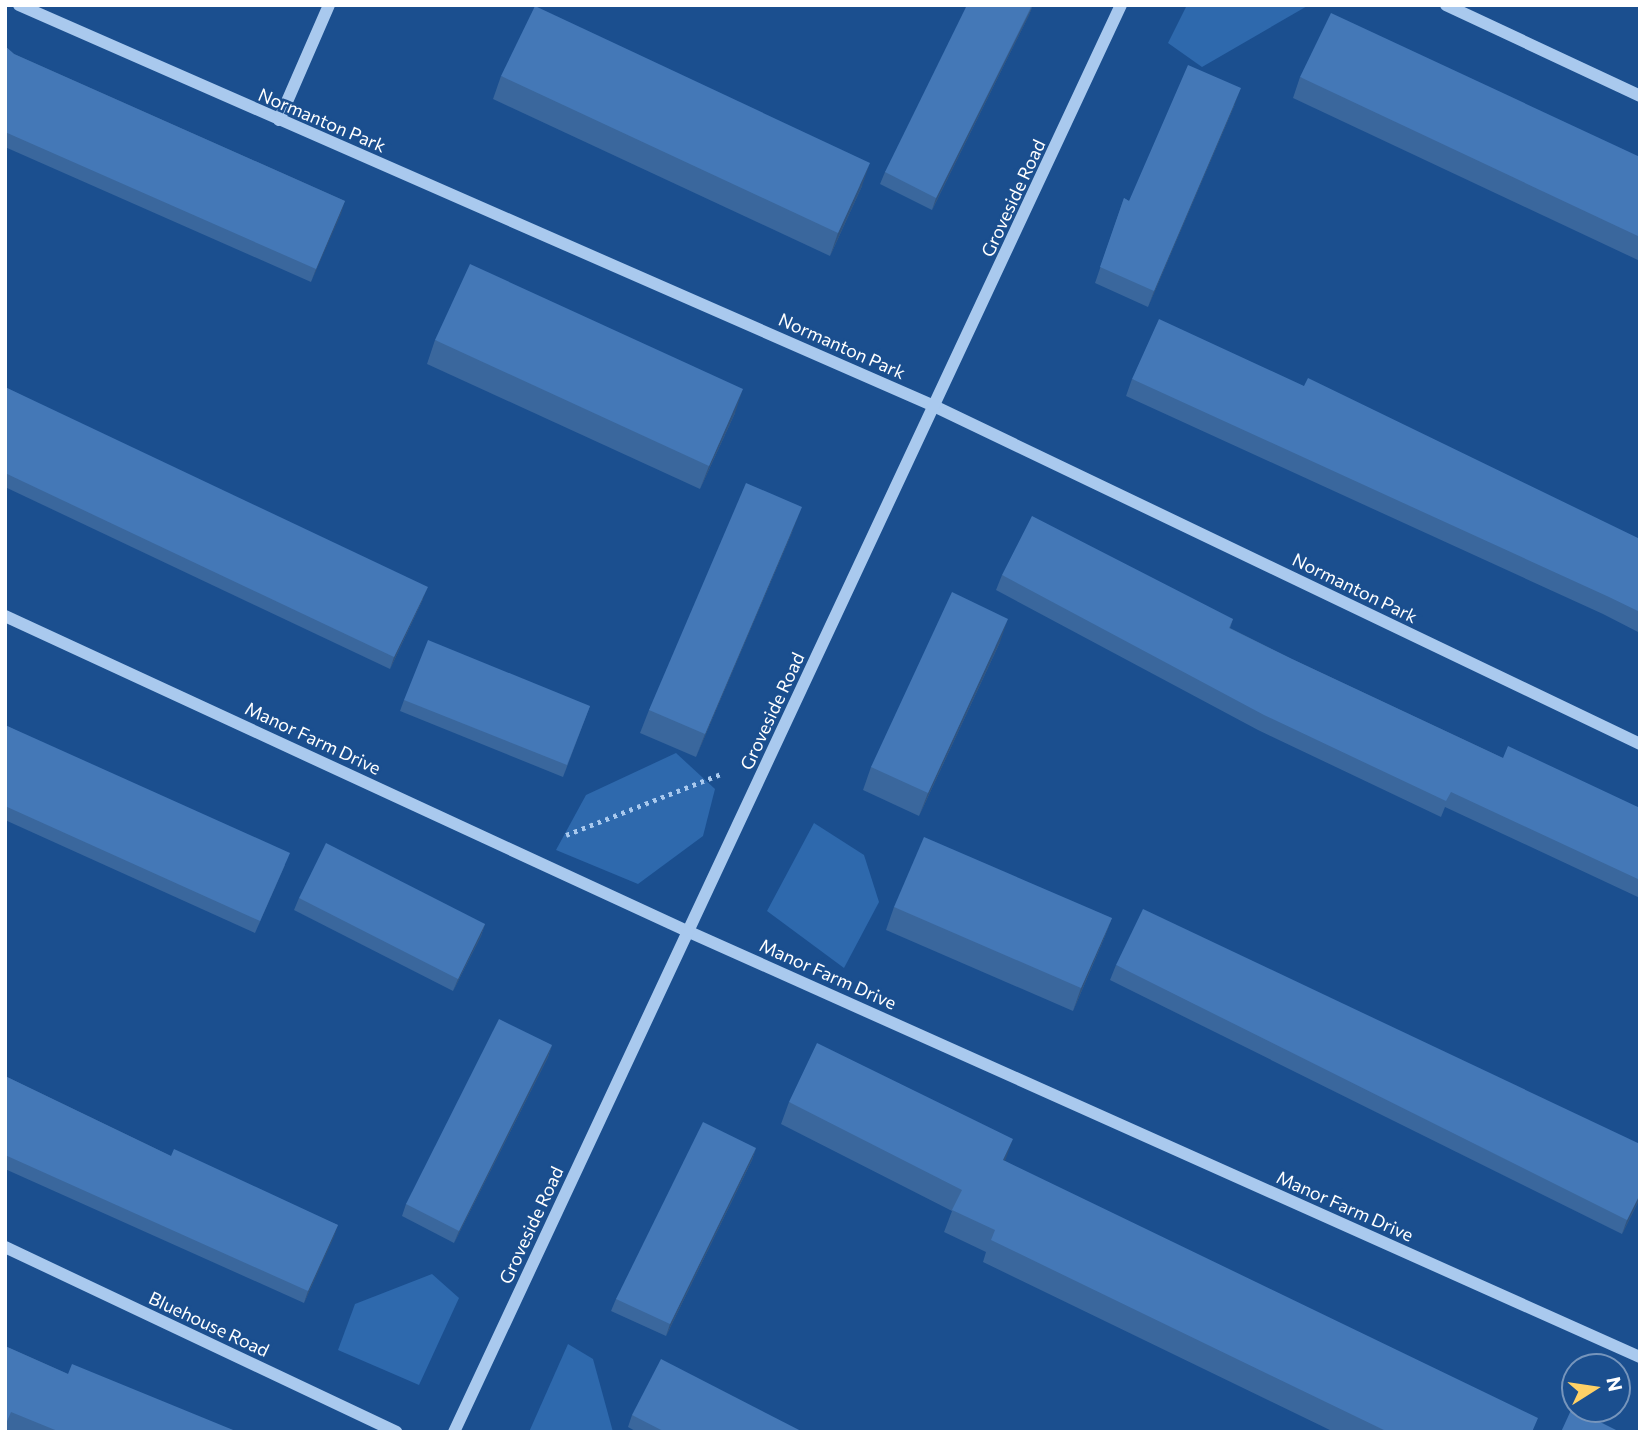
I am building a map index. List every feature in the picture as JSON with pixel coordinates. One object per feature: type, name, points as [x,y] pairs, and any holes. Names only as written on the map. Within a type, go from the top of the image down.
[{"type":"street","name":"Normanton Park","points":[[19,5],[936,407],[1640,744]]},
{"type":"street","points":[[279,120],[329,5]]},
{"type":"street","name":"Groveside Road","points":[[454,1432],[687,931],[936,407],[1121,5]]},
{"type":"street","points":[[1446,5],[1640,96]]},
{"type":"street","name":"Manor Farm Drive","points":[[5,615],[687,931],[1640,1357]]},
{"type":"street","name":"Bluehouse Road","points":[[5,1247],[397,1432]]},
{"type":"path","points":[[520,853],[770,755]]},
{"type":"shaded area","points":[[1187,5],[1309,5],[1202,67],[1168,43]]},
{"type":"shaded area","points":[[676,753],[715,789],[703,836],[638,884],[556,850],[586,795]]},
{"type":"shaded area","points":[[814,823],[864,855],[879,902],[844,968],[767,911]]},
{"type":"shaded area","points":[[432,1274],[459,1298],[419,1385],[338,1350],[355,1304]]},
{"type":"shaded area","points":[[568,1344],[593,1359],[613,1432],[529,1432]]},
{"type":"building","points":[[967,5],[1032,5],[936,198],[885,172]]},
{"type":"building","points":[[535,6],[870,163],[838,233],[501,76]]},
{"type":"building","points":[[1331,13],[1640,157],[1640,237],[1300,77]]},
{"type":"building","points":[[5,46],[14,54],[345,201],[316,269],[5,132]]},
{"type":"building","points":[[1188,65],[1241,88],[1154,291],[1100,267],[1124,198],[1129,201]]},
{"type":"building","points":[[470,264],[743,389],[709,466],[435,340]]},
{"type":"building","points":[[1159,319],[1304,386],[1308,378],[1640,539],[1640,612],[1132,379]]},
{"type":"building","points":[[5,387],[428,587],[394,657],[5,473]]},
{"type":"building","points":[[746,483],[802,507],[705,734],[649,710]]},
{"type":"building","points":[[1032,516],[1233,619],[1229,628],[1292,659],[1503,758],[1508,746],[1640,808],[1640,880],[1451,792],[1446,801],[1264,715],[1002,575]]},
{"type":"building","points":[[952,592],[1008,619],[928,793],[871,767]]},
{"type":"building","points":[[428,640],[590,706],[567,765],[404,700]]},
{"type":"building","points":[[5,725],[290,853],[260,921],[5,806]]},
{"type":"building","points":[[924,837],[1112,918],[1081,988],[894,907]]},
{"type":"building","points":[[326,843],[485,924],[458,979],[299,898]]},
{"type":"building","points":[[1143,909],[1640,1144],[1640,1194],[1627,1220],[1116,965]]},
{"type":"building","points":[[499,1019],[552,1045],[459,1231],[406,1204]]},
{"type":"building","points":[[817,1043],[1013,1139],[1003,1160],[1538,1418],[1532,1432],[1388,1432],[991,1240],[995,1230],[952,1210],[962,1190],[789,1102]]},
{"type":"building","points":[[5,1076],[171,1156],[174,1149],[338,1225],[308,1291],[5,1155]]},
{"type":"building","points":[[703,1122],[756,1148],[670,1324],[616,1299]]},
{"type":"building","points":[[5,1346],[68,1374],[72,1364],[238,1432],[60,1432],[11,1412],[5,1426]]},
{"type":"building","points":[[661,1359],[803,1432],[665,1432],[632,1415]]},
{"type":"building","points":[[1565,1423],[1602,1423],[1620,1432],[1561,1432]]}]
